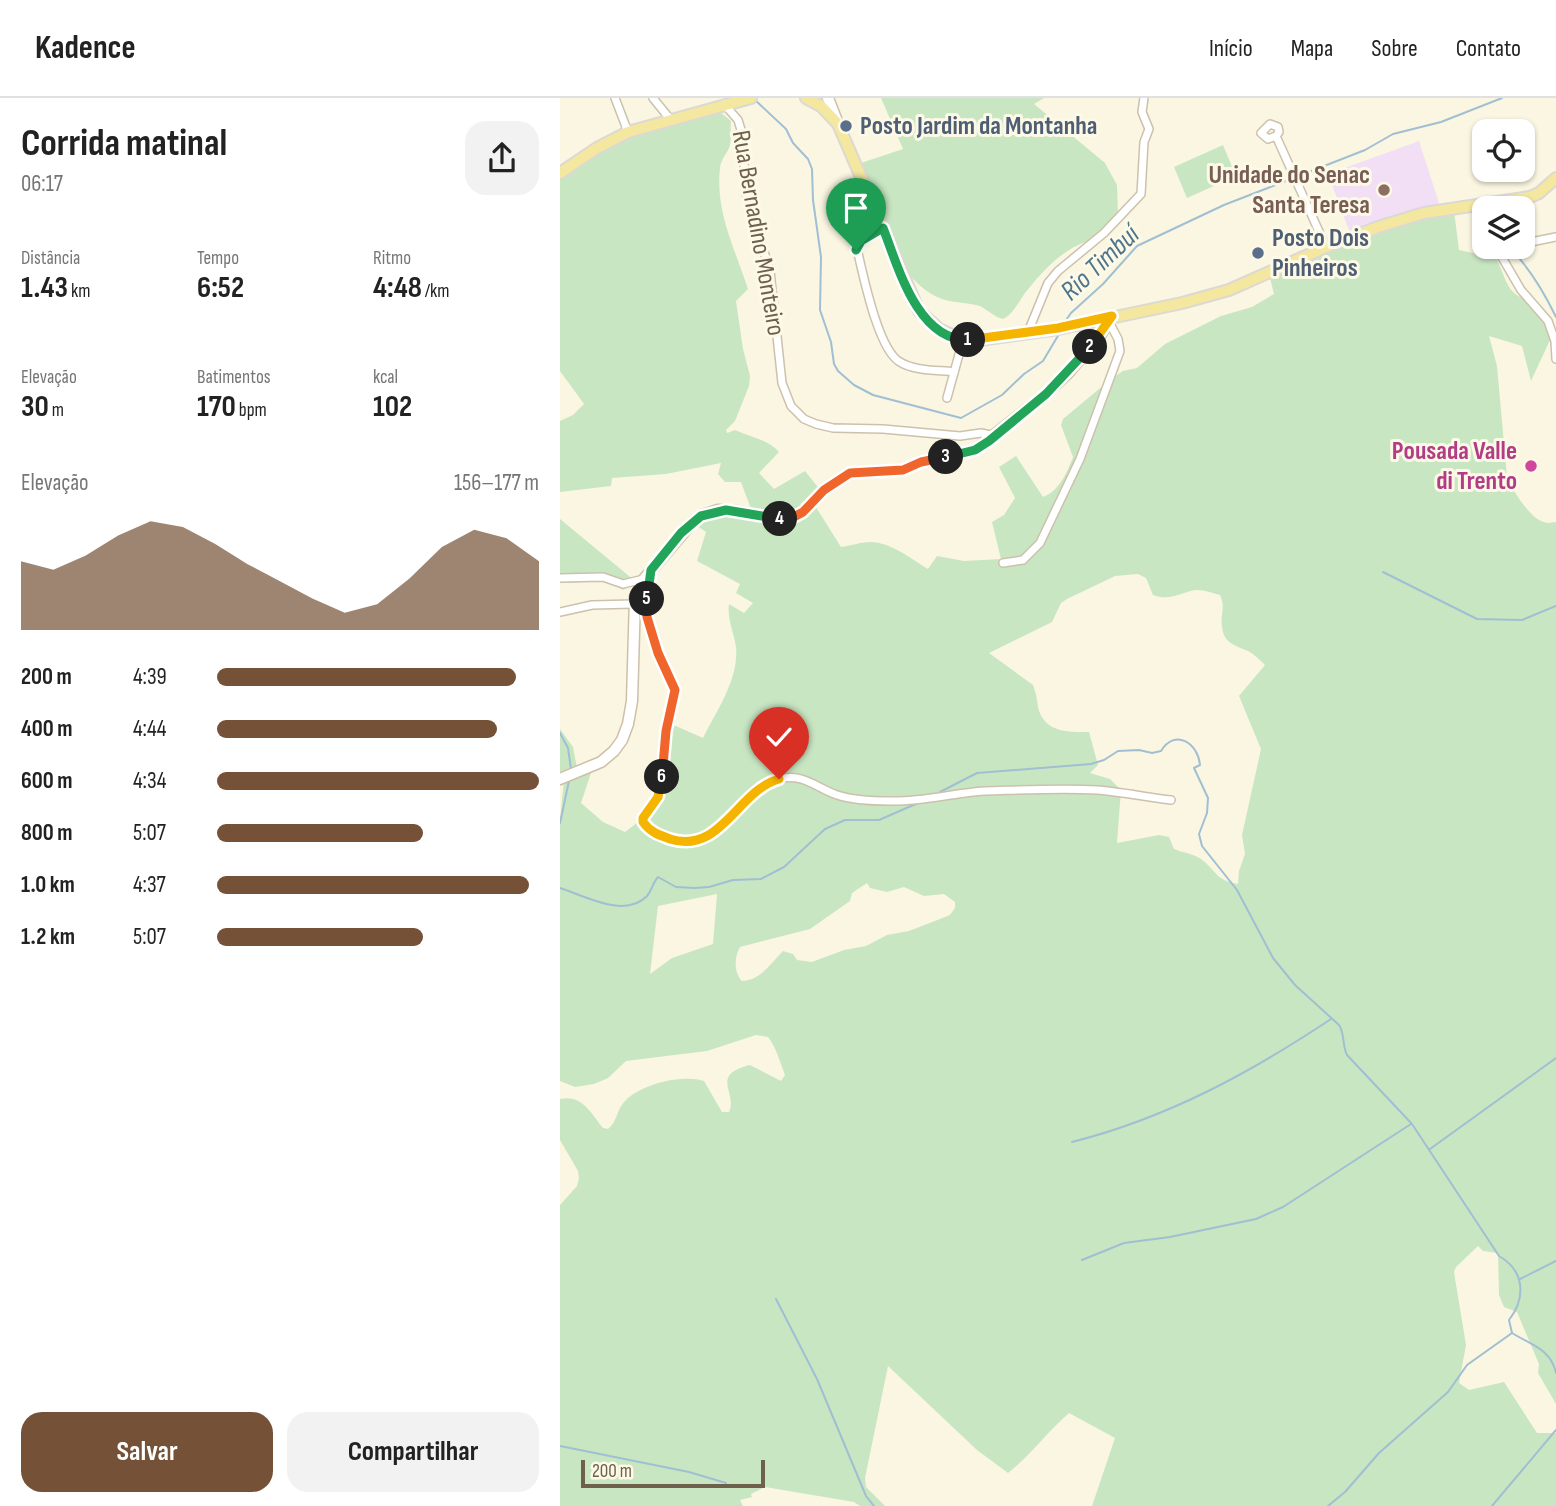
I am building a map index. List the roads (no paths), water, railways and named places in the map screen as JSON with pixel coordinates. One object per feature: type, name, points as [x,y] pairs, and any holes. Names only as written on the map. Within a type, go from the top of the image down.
[{"type":"main road","points":[[806,98],[821,106],[838,124],[919,311],[939,330],[963,340],[1078,325],[1182,303],[1229,290],[1378,227],[1424,213],[1472,205]]},
{"type":"main road","points":[[560,173],[597,148],[628,132],[748,99]]},
{"type":"main road","points":[[1532,196],[1556,178]]},
{"type":"street","points":[[615,98],[628,132]]},
{"type":"street","points":[[653,98],[670,119]]},
{"type":"street","points":[[828,98],[838,124]]},
{"type":"street","points":[[1028,332],[1048,283],[1104,233],[1142,190],[1144,142],[1149,129],[1142,112],[1144,98]]},
{"type":"street","name":"Rua Bernadino Monteiro","points":[[724,104],[738,120],[742,133],[746,194],[771,271],[782,383],[791,406],[804,419],[833,428],[996,436]]},
{"type":"street","points":[[1276,136],[1326,247]]},
{"type":"street","points":[[883,228],[861,241],[856,250],[886,347],[902,364],[954,372]]},
{"type":"street","points":[[1535,241],[1556,237]]},
{"type":"street","points":[[1503,259],[1521,290],[1548,321],[1555,341],[1556,359]]},
{"type":"street","points":[[560,779],[586,770],[607,758],[625,732],[632,701],[634,604],[644,579],[681,533],[696,520],[711,512],[726,510],[779,519],[792,518],[806,509],[824,490],[850,473],[903,470],[921,462],[975,450],[996,436],[1069,372],[1110,319]]},
{"type":"street","points":[[1003,564],[1023,560],[1034,551],[1064,496],[1120,351],[1110,319]]},
{"type":"street","points":[[947,398],[963,340]]},
{"type":"street","points":[[651,570],[647,617],[659,657],[673,682],[675,695],[666,731],[661,788],[643,820],[647,828],[656,833],[683,842],[702,839],[718,830],[752,793],[765,784],[788,778],[810,780],[838,795],[879,800],[911,800],[985,791],[1073,790],[1171,800]]},
{"type":"street","points":[[560,578],[603,578],[623,584],[644,579]]},
{"type":"street","points":[[560,612],[592,605],[634,604]]},
{"type":"waterway","name":"Rio Timbuí","points":[[1296,177],[1365,150],[1393,134],[1441,122],[1502,98]]},
{"type":"waterway","name":"Rio Timbuí","points":[[754,99],[786,129],[812,169],[813,200],[821,257],[820,310],[831,342],[834,364],[854,385],[873,395],[961,418],[1002,395],[1024,374],[1043,361],[1059,334]]},
{"type":"waterway","name":"Rio Timbuí","points":[[1064,323],[1137,246],[1224,205],[1291,179]]},
{"type":"waterway","points":[[1520,259],[1556,317]]},
{"type":"waterway","points":[[1383,572],[1477,619],[1522,620],[1556,606]]},
{"type":"waterway","points":[[560,733],[568,748],[571,769]]},
{"type":"waterway","points":[[940,792],[977,773],[1091,764],[1118,751],[1161,751],[1173,740],[1185,741],[1190,745],[1198,757],[1200,765],[1194,768],[1208,798],[1207,813],[1199,834],[1202,846],[1237,890],[1273,958],[1295,985],[1339,1025],[1347,1055],[1412,1124],[1499,1256],[1514,1269],[1520,1285],[1520,1294],[1515,1312],[1509,1320],[1512,1333],[1545,1353],[1556,1373]]},
{"type":"waterway","points":[[560,823],[569,781]]},
{"type":"waterway","points":[[560,888],[605,904],[628,906],[647,896],[658,877],[676,887],[694,888],[733,880],[761,879],[784,867],[825,829],[845,820],[879,820],[918,803]]},
{"type":"waterway","points":[[1072,1142],[1141,1120],[1207,1092],[1270,1058],[1331,1019]]},
{"type":"waterway","points":[[1430,1149],[1556,1058]]},
{"type":"waterway","points":[[1082,1260],[1124,1243],[1170,1237],[1256,1219],[1283,1207],[1411,1124]]},
{"type":"waterway","points":[[1520,1279],[1556,1261]]},
{"type":"waterway","points":[[776,1299],[817,1379],[866,1496],[874,1506]]},
{"type":"waterway","points":[[1328,1506],[1345,1492],[1379,1453],[1448,1392],[1467,1365],[1512,1333]]},
{"type":"waterway","points":[[1492,1506],[1556,1430]]},
{"type":"waterway","points":[[560,1446],[689,1472],[726,1483]]},
{"type":"place","name":"Posto Jardim da Montanha","points":[[846,126]]},
{"type":"place","name":"Unidade do Senac Santa Teresa","points":[[1384,190]]},
{"type":"place","name":"Posto Dois Pinheiros","points":[[1258,253]]},
{"type":"place","name":"Pousada Valle di Trento","points":[[1531,466]]}]
